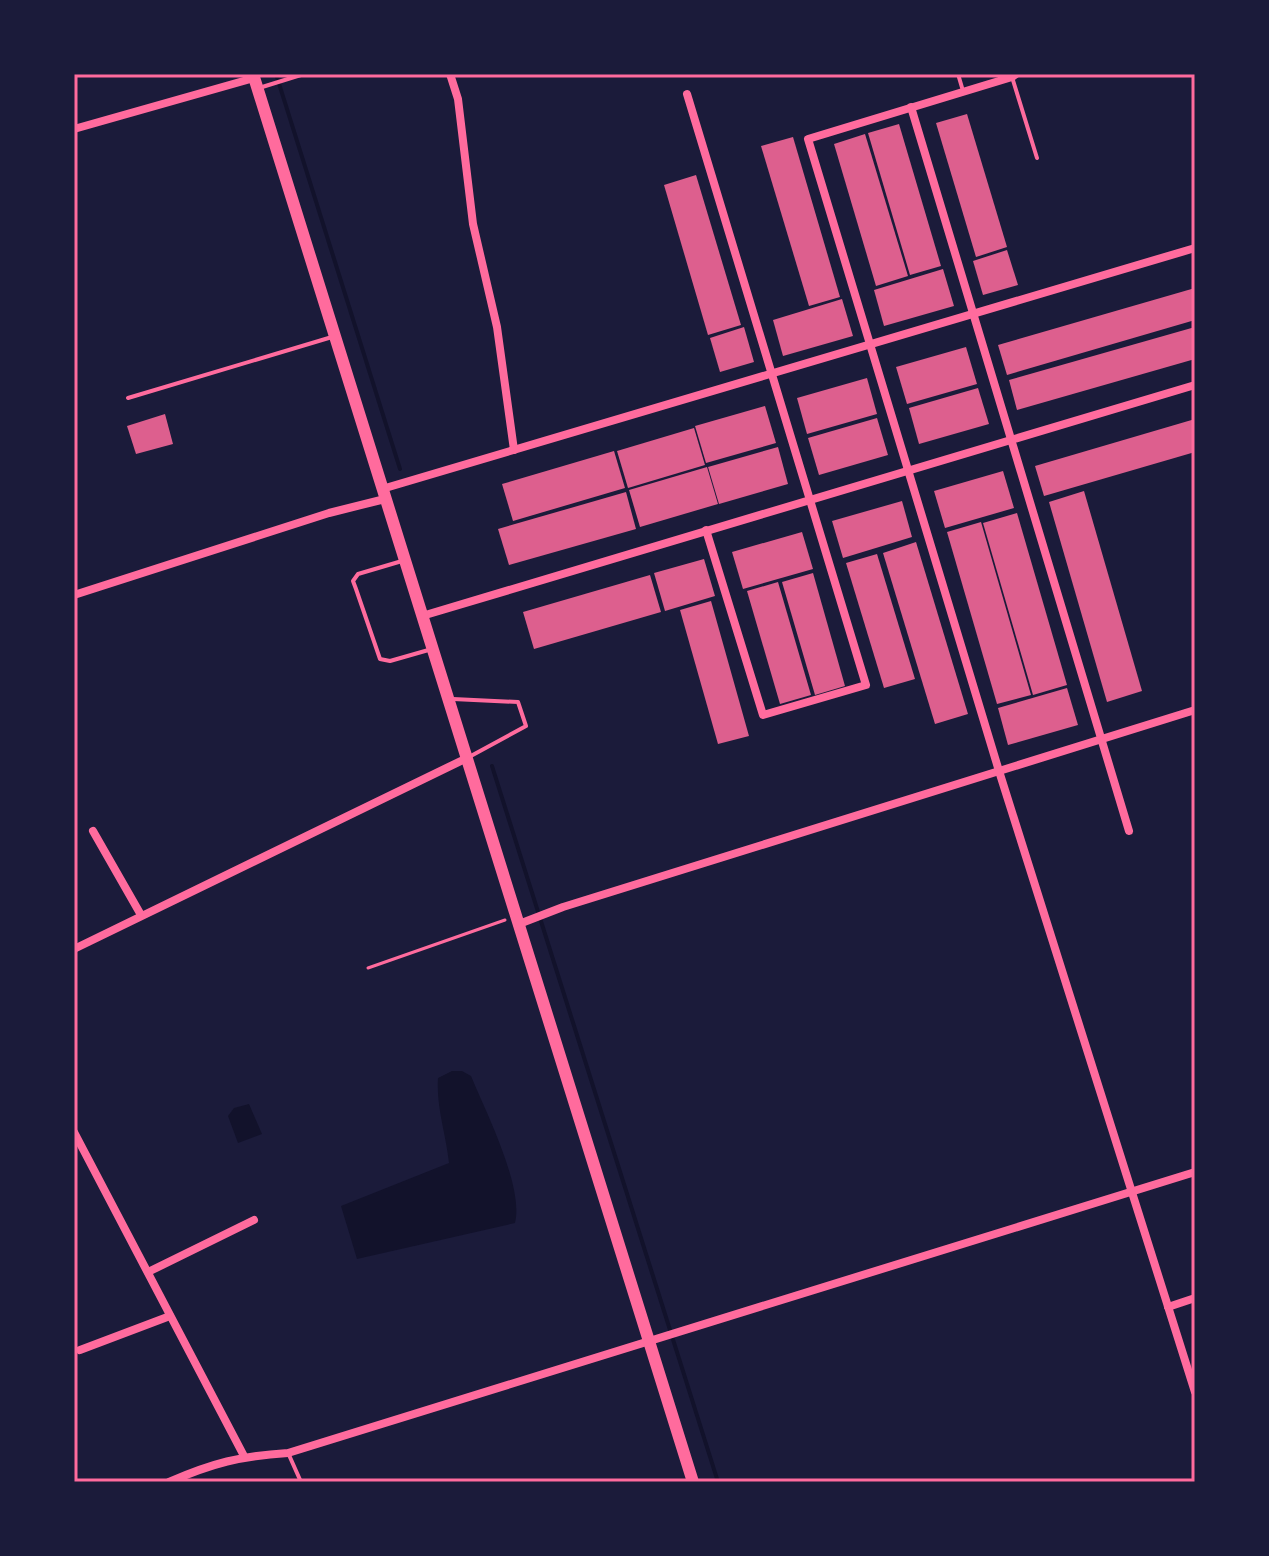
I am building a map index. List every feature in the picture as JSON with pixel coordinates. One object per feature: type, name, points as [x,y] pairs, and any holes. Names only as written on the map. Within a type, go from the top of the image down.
[{"type":"main road","points":[[256,82],[448,699],[522,920],[693,1482]]},
{"type":"street","points":[[450,74],[458,99],[473,224],[497,327],[514,450]]},
{"type":"street","points":[[1014,76],[808,139],[999,771],[1195,1392]]},
{"type":"street","points":[[74,129],[256,82]]},
{"type":"street","points":[[687,94],[866,685],[763,715],[706,530]]},
{"type":"street","points":[[911,107],[1129,831]]},
{"type":"street","points":[[74,595],[514,450],[1195,248]]},
{"type":"street","points":[[422,616],[1195,385]]},
{"type":"street","points":[[522,920],[1195,710]]},
{"type":"street","points":[[74,949],[467,758]]},
{"type":"street","points":[[93,831],[141,915]]},
{"type":"street","points":[[74,1132],[244,1456]]},
{"type":"street","points":[[169,1482],[210,1464],[244,1456],[288,1453],[1195,1172]]},
{"type":"street","points":[[148,1272],[254,1220]]},
{"type":"street","points":[[1168,1307],[1195,1298]]},
{"type":"street","points":[[80,1350],[170,1316]]},
{"type":"lane","points":[[256,82],[285,80],[304,74]]},
{"type":"lane","points":[[958,74],[963,92]]},
{"type":"lane","points":[[1014,76],[1037,158]]},
{"type":"lane","points":[[128,398],[335,337]]},
{"type":"lane","points":[[405,560],[358,574],[353,581],[380,659],[390,661],[433,649]]},
{"type":"lane","points":[[448,699],[518,702],[526,726],[467,758]]},
{"type":"lane","points":[[288,1453],[301,1482]]},
{"type":"path","points":[[368,968],[522,920]]},
{"type":"shaded area","points":[[452,1071],[462,1071],[471,1076],[494,1129],[514,1190],[515,1223],[357,1259],[341,1206],[449,1163],[438,1078]]},
{"type":"shaded area","points":[[249,1104],[262,1134],[238,1143],[228,1116],[234,1108]]},
{"type":"building","points":[[967,114],[1007,247],[976,257],[936,123]]},
{"type":"building","points":[[899,124],[941,266],[910,275],[868,133]]},
{"type":"building","points":[[865,134],[908,276],[876,286],[834,144]]},
{"type":"building","points":[[793,137],[840,297],[809,306],[761,146]]},
{"type":"building","points":[[696,175],[741,325],[708,335],[664,185]]},
{"type":"building","points":[[1007,250],[1018,285],[983,295],[973,261]]},
{"type":"building","points":[[943,269],[954,306],[884,326],[874,290]]},
{"type":"building","points":[[1195,288],[1195,320],[1007,375],[998,345]]},
{"type":"building","points":[[842,299],[853,336],[783,356],[773,320]]},
{"type":"building","points":[[744,327],[754,362],[720,372],[710,338]]},
{"type":"building","points":[[1195,327],[1195,359],[1017,410],[1009,380]]},
{"type":"building","points":[[966,347],[977,384],[907,404],[896,367]]},
{"type":"building","points":[[867,378],[877,414],[807,434],[797,398]]},
{"type":"building","points":[[978,388],[989,424],[919,444],[909,408]]},
{"type":"building","points":[[765,406],[776,443],[706,463],[695,426]]},
{"type":"building","points":[[165,414],[173,444],[136,454],[127,426]]},
{"type":"building","points":[[877,418],[888,455],[819,475],[808,438]]},
{"type":"building","points":[[1195,419],[1195,452],[1044,496],[1035,466]]},
{"type":"building","points":[[694,428],[705,465],[628,488],[617,451]]},
{"type":"building","points":[[778,447],[788,484],[719,504],[708,467]]},
{"type":"building","points":[[614,451],[625,488],[513,521],[502,484]]},
{"type":"building","points":[[707,467],[718,504],[640,527],[629,490]]},
{"type":"building","points":[[1003,471],[1014,508],[945,528],[934,491]]},
{"type":"building","points":[[1084,491],[1142,691],[1107,702],[1049,502]]},
{"type":"building","points":[[626,492],[636,529],[509,565],[498,529]]},
{"type":"building","points":[[902,501],[912,537],[843,558],[832,521]]},
{"type":"building","points":[[1017,513],[1067,685],[1033,695],[983,523]]},
{"type":"building","points":[[981,522],[1031,695],[997,704],[947,532]]},
{"type":"building","points":[[802,532],[813,569],[743,589],[732,552]]},
{"type":"building","points":[[916,542],[968,714],[935,724],[883,553]]},
{"type":"building","points":[[877,554],[915,679],[884,688],[846,563]]},
{"type":"building","points":[[704,559],[715,596],[665,611],[654,573]]},
{"type":"building","points":[[813,573],[845,686],[815,695],[782,582]]},
{"type":"building","points":[[650,575],[661,612],[534,649],[523,612]]},
{"type":"building","points":[[778,582],[811,695],[780,704],[747,591]]},
{"type":"building","points":[[711,601],[749,736],[718,744],[680,610]]},
{"type":"building","points":[[1067,688],[1078,725],[1008,745],[998,708]]},
{"type":"waterway","points":[[276,74],[400,469]]},
{"type":"waterway","points":[[492,766],[718,1482]]}]
